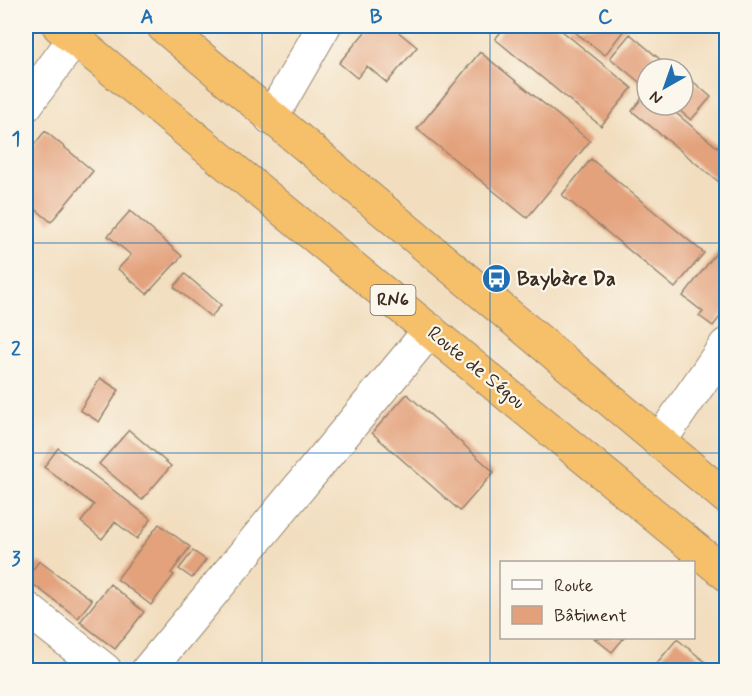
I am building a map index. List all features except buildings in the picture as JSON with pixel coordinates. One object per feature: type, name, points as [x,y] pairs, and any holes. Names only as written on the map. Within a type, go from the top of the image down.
[{"type":"highway","points":[[164,26],[726,497]]},
{"type":"highway","name":"Route de Ségou","points":[[66,32],[726,574]]},
{"type":"street","points":[[271,118],[324,26]]},
{"type":"street","points":[[26,105],[66,32]]},
{"type":"street","points":[[148,670],[430,330]]},
{"type":"street","points":[[659,442],[726,345]]},
{"type":"street","points":[[26,608],[105,670]]},
{"type":"place","name":"Baybère Da","points":[[496,279]]}]
